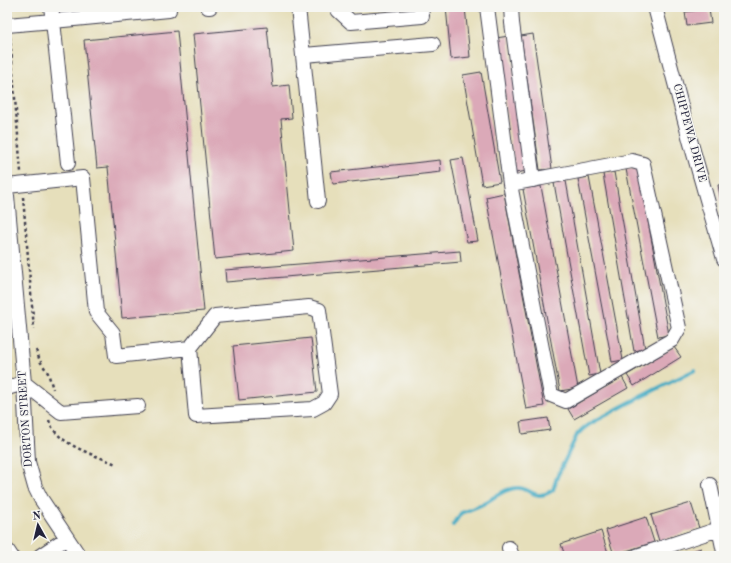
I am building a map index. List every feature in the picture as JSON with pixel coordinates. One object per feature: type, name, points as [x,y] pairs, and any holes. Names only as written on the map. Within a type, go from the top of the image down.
[{"type":"street","points":[[9,25],[52,14],[169,10],[169,7]]},
{"type":"street","points":[[298,7],[318,201]]},
{"type":"street","points":[[338,7],[338,10],[351,22],[422,16],[421,7]]},
{"type":"street","points":[[487,7],[510,184],[550,395],[566,401],[672,340],[678,328],[643,164],[632,161],[510,184]]},
{"type":"street","points":[[512,7],[533,180]]},
{"type":"street","name":"CHIPPEWA DRIVE","points":[[655,7],[690,140],[718,218],[724,259]]},
{"type":"street","points":[[52,14],[68,163]]},
{"type":"street","points":[[304,54],[433,44]]},
{"type":"street","points":[[7,186],[83,178],[96,312],[113,333],[116,356],[190,348],[215,316],[309,307],[319,310],[330,394],[324,403],[313,409],[196,416],[190,348]]},
{"type":"street","name":"DORTON STREET","points":[[7,196],[24,383],[27,449],[31,475],[41,499],[79,556]]},
{"type":"street","points":[[7,388],[24,383],[61,412],[138,406]]},
{"type":"street","points":[[710,485],[724,552]]},
{"type":"street","points":[[637,556],[719,529]]},
{"type":"street","points":[[40,556],[68,538]]},
{"type":"street","points":[[7,550],[11,556]]},
{"type":"path","points":[[9,25],[34,331]]},
{"type":"path","points":[[36,346],[38,358],[52,381],[53,390],[48,410],[50,424],[60,437],[69,443],[116,464]]},
{"type":"building","points":[[446,7],[465,7],[470,57],[451,59]]},
{"type":"building","points":[[709,9],[711,23],[687,26],[685,12]]},
{"type":"building","points":[[267,27],[273,87],[289,85],[292,118],[281,119],[294,251],[215,259],[193,34]]},
{"type":"building","points":[[177,31],[204,311],[122,318],[108,167],[97,168],[84,40]]},
{"type":"building","points":[[533,34],[552,169],[540,170],[521,36]]},
{"type":"building","points":[[509,36],[527,171],[515,173],[496,38]]},
{"type":"building","points":[[481,72],[500,182],[482,185],[463,75]]},
{"type":"building","points":[[463,158],[478,241],[467,242],[451,160]]},
{"type":"building","points":[[440,160],[441,172],[333,184],[331,172]]},
{"type":"building","points":[[638,167],[669,335],[658,337],[626,169]]},
{"type":"building","points":[[614,172],[645,349],[634,351],[603,174]]},
{"type":"building","points":[[589,177],[623,360],[612,362],[578,179]]},
{"type":"building","points":[[566,181],[600,374],[589,376],[554,183]]},
{"type":"building","points":[[724,184],[724,205],[722,206],[718,185]]},
{"type":"building","points":[[541,186],[578,388],[560,391],[523,189]]},
{"type":"building","points":[[504,193],[544,406],[526,409],[486,197]]},
{"type":"building","points":[[460,251],[461,262],[226,282],[225,270]]},
{"type":"building","points":[[311,338],[317,392],[239,400],[233,346]]},
{"type":"building","points":[[674,347],[681,357],[634,386],[627,375]]},
{"type":"building","points":[[622,377],[628,388],[574,419],[568,409]]},
{"type":"building","points":[[548,418],[550,430],[522,434],[520,422]]},
{"type":"building","points":[[691,503],[699,528],[659,541],[651,515]]},
{"type":"building","points":[[646,517],[654,542],[614,555],[606,530]]},
{"type":"building","points":[[601,531],[609,556],[565,556],[561,544]]},
{"type":"building","points":[[701,548],[703,556],[677,556]]},
{"type":"waterway","points":[[453,525],[461,513],[485,503],[508,490],[521,488],[536,495],[546,494],[553,490],[557,477],[580,431],[593,422],[632,401],[695,370]]}]
